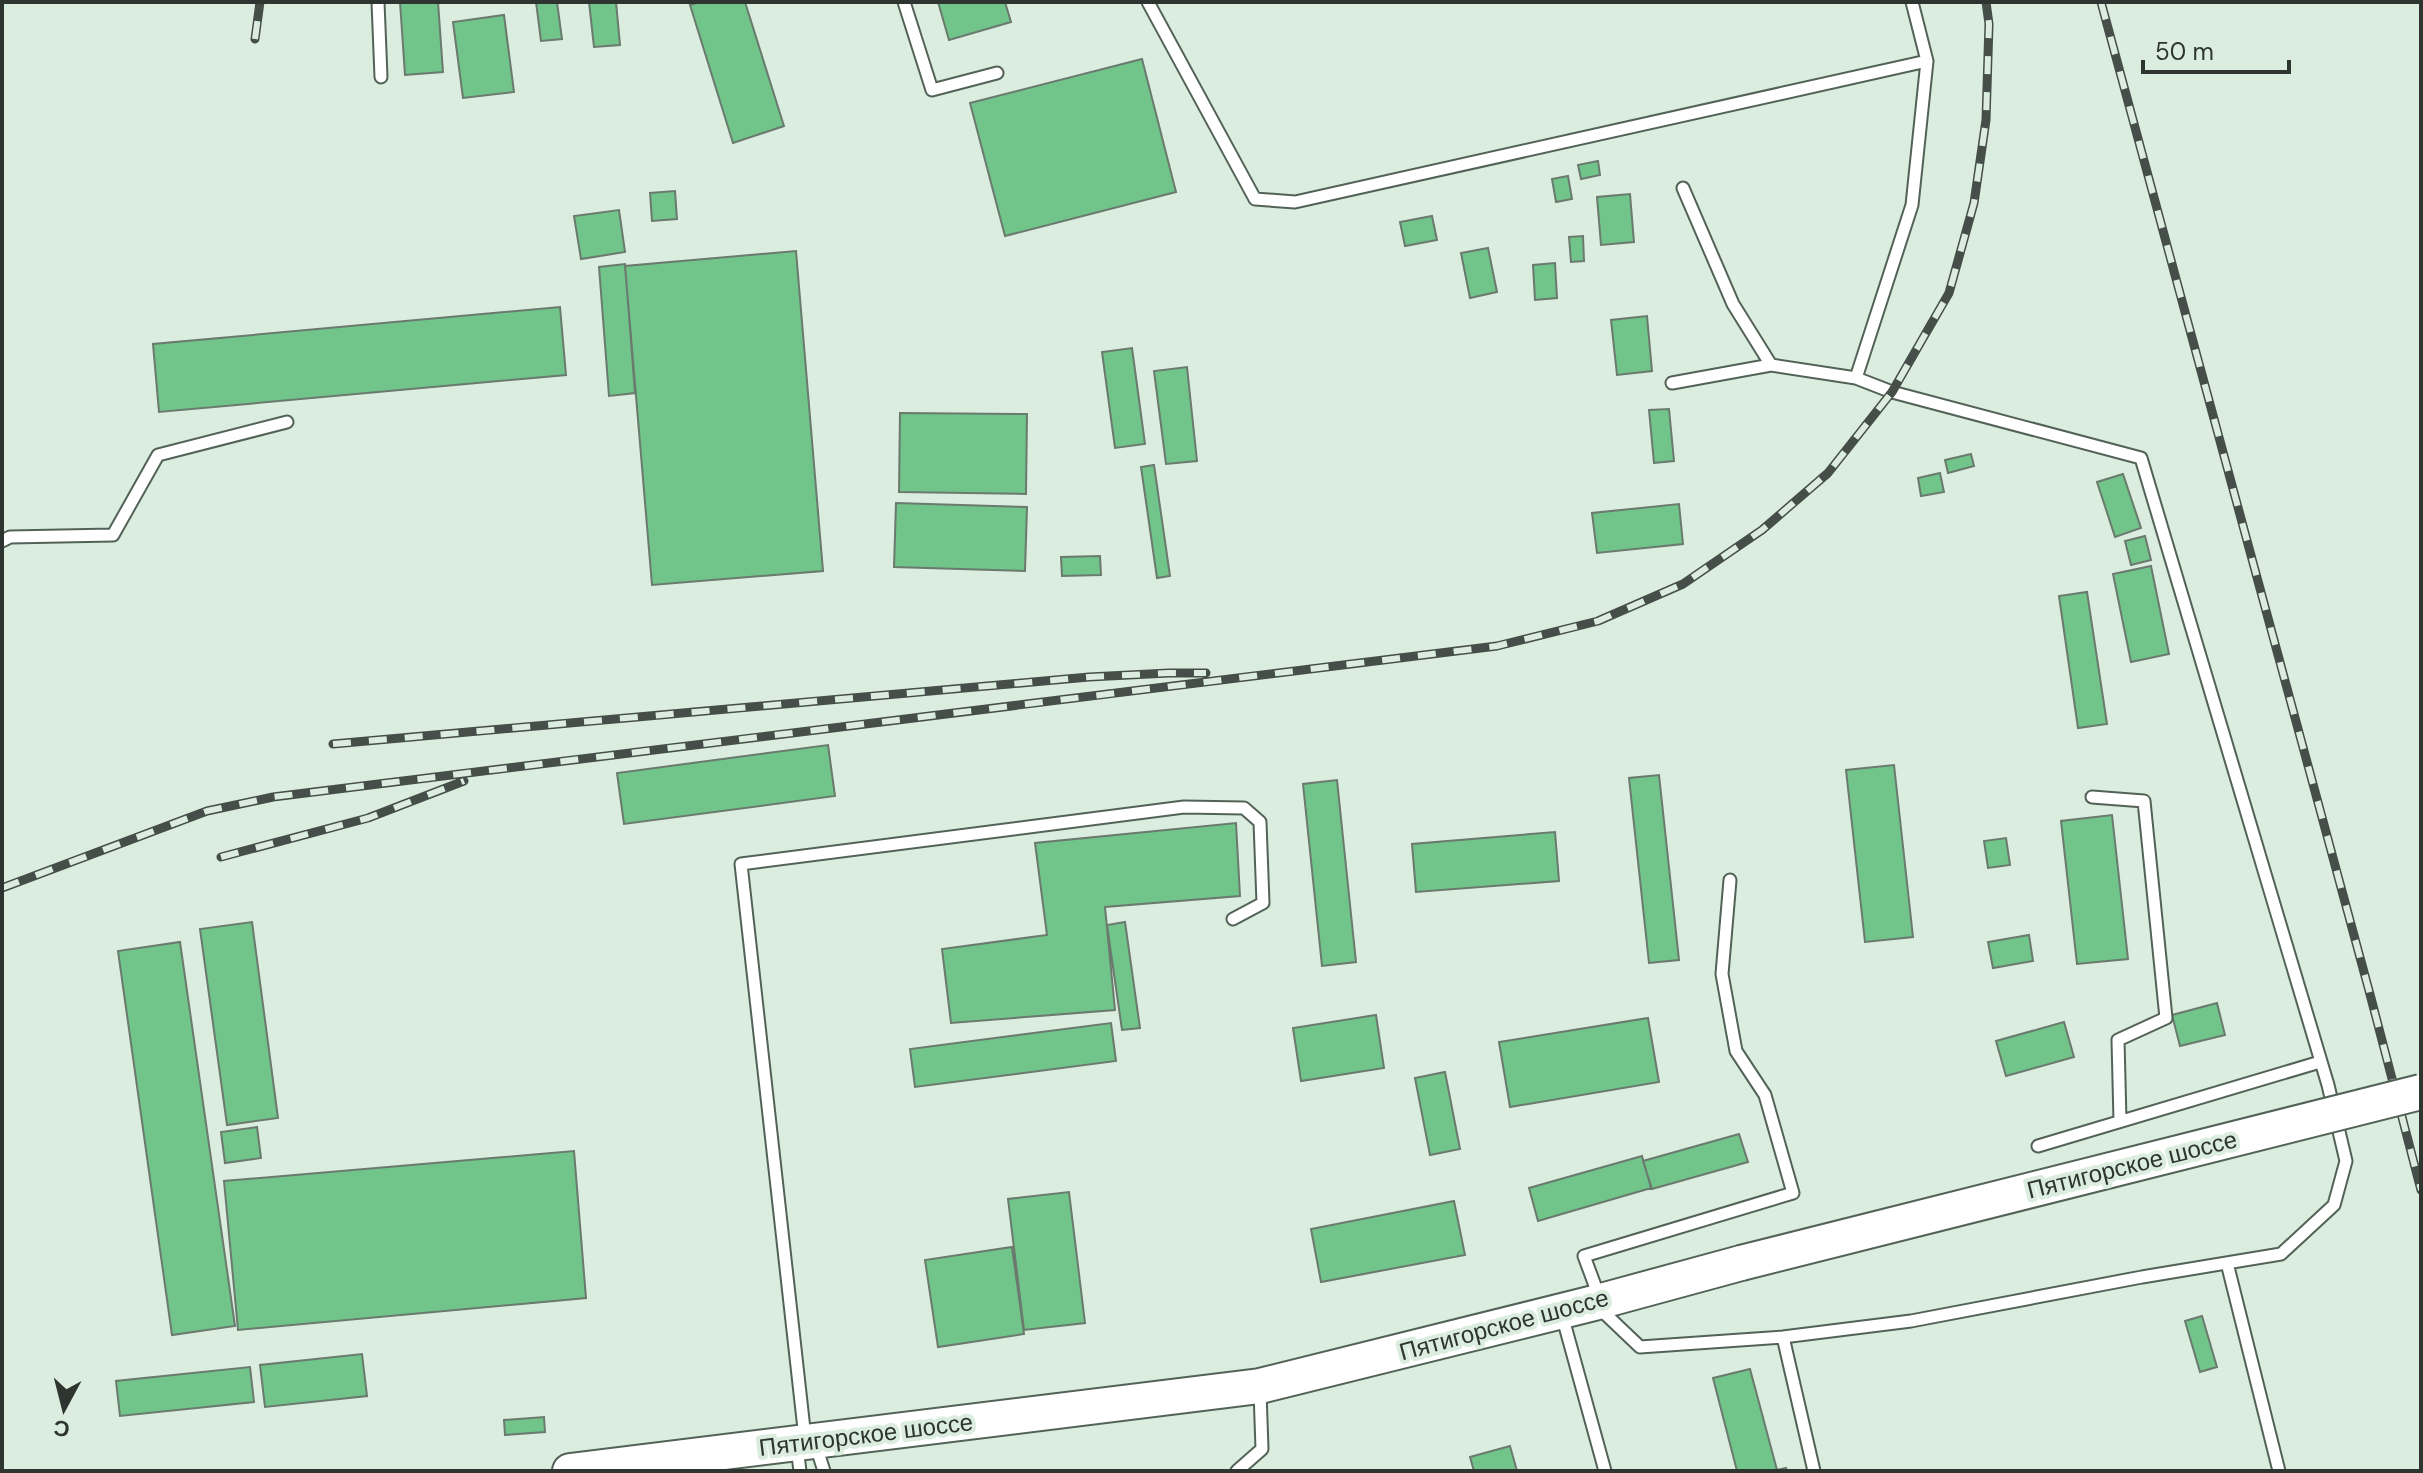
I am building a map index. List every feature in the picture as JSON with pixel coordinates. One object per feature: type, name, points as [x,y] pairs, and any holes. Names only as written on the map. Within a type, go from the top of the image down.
[{"type":"main road","name":"Пятигорское шоссе","points":[[570,1471],[808,1454],[1260,1386],[2421,1092]]},
{"type":"lane","points":[[378,2],[381,77]]},
{"type":"lane","points":[[904,2],[932,90],[997,73]]},
{"type":"lane","points":[[1148,2],[1255,199],[1295,202],[1927,61]]},
{"type":"lane","points":[[1856,378],[1912,205],[1927,61],[1912,2]]},
{"type":"lane","points":[[1683,188],[1733,304],[1771,365]]},
{"type":"lane","points":[[1585,1304],[1640,1347],[1783,1337],[1911,1321],[2281,1254],[2334,1205],[2346,1161],[2320,1062],[2141,458],[1892,392],[1856,378],[1771,365],[1672,383]]},
{"type":"lane","points":[[2,541],[10,537],[113,535],[158,455],[287,422]]},
{"type":"lane","points":[[2092,797],[2144,801],[2166,1018],[2118,1040],[2120,1121]]},
{"type":"lane","points":[[808,1454],[741,864],[1184,807],[1244,808],[1260,822],[1263,903],[1233,919]]},
{"type":"lane","points":[[1605,1471],[1585,1304],[1584,1256],[1793,1193],[1765,1095],[1736,1051],[1722,974],[1730,880]]},
{"type":"lane","points":[[2038,1146],[2320,1062]]},
{"type":"lane","points":[[2227,1263],[2279,1471]]},
{"type":"lane","points":[[1783,1337],[1814,1471]]},
{"type":"lane","points":[[1237,1471],[1262,1449],[1260,1386]]},
{"type":"building","points":[[400,2],[438,2],[443,72],[405,75]]},
{"type":"building","points":[[536,2],[557,2],[562,39],[541,41]]},
{"type":"building","points":[[589,2],[616,2],[620,45],[594,47]]},
{"type":"building","points":[[699,2],[745,2],[784,126],[733,143],[690,5]]},
{"type":"building","points":[[938,2],[1005,2],[1011,22],[949,40]]},
{"type":"building","points":[[504,15],[514,92],[463,98],[453,22]]},
{"type":"building","points":[[1142,59],[1176,192],[1005,236],[970,103]]},
{"type":"building","points":[[1598,161],[1600,175],[1581,179],[1578,165]]},
{"type":"building","points":[[1568,176],[1572,199],[1556,202],[1552,179]]},
{"type":"building","points":[[675,191],[677,219],[652,221],[650,193]]},
{"type":"building","points":[[1630,194],[1634,242],[1601,245],[1597,197]]},
{"type":"building","points":[[619,210],[625,252],[581,259],[574,216]]},
{"type":"building","points":[[1432,216],[1437,240],[1405,246],[1400,222]]},
{"type":"building","points":[[1583,236],[1584,261],[1571,262],[1569,237]]},
{"type":"building","points":[[1488,248],[1497,292],[1470,298],[1461,253]]},
{"type":"building","points":[[796,251],[823,571],[652,585],[625,266]]},
{"type":"building","points":[[1555,263],[1557,298],[1535,300],[1533,265]]},
{"type":"building","points":[[625,264],[635,393],[609,396],[599,267]]},
{"type":"building","points":[[560,307],[566,375],[159,412],[153,344]]},
{"type":"building","points":[[1647,316],[1652,371],[1617,375],[1611,320]]},
{"type":"building","points":[[1132,348],[1145,444],[1115,448],[1102,352]]},
{"type":"building","points":[[1187,367],[1197,461],[1166,464],[1154,371]]},
{"type":"building","points":[[1669,409],[1674,461],[1654,463],[1649,410]]},
{"type":"building","points":[[900,413],[1027,414],[1026,494],[899,492]]},
{"type":"building","points":[[1971,454],[1974,466],[1948,473],[1945,460]]},
{"type":"building","points":[[1154,465],[1170,576],[1157,578],[1141,467]]},
{"type":"building","points":[[1940,473],[1944,492],[1921,496],[1918,478]]},
{"type":"building","points":[[2123,474],[2141,528],[2115,537],[2097,482]]},
{"type":"building","points":[[896,503],[1027,507],[1025,571],[894,567]]},
{"type":"building","points":[[1679,504],[1683,544],[1597,553],[1592,513]]},
{"type":"building","points":[[2145,536],[2151,560],[2131,565],[2125,541]]},
{"type":"building","points":[[1100,556],[1101,575],[1062,576],[1061,557]]},
{"type":"building","points":[[2151,566],[2169,654],[2131,662],[2113,574]]},
{"type":"building","points":[[2087,592],[2107,724],[2078,728],[2059,596]]},
{"type":"building","points":[[828,745],[835,796],[624,824],[617,773]]},
{"type":"building","points":[[1894,765],[1913,937],[1865,942],[1846,770]]},
{"type":"building","points":[[1659,775],[1679,960],[1649,963],[1629,778]]},
{"type":"building","points":[[1337,780],[1356,962],[1322,966],[1303,784]]},
{"type":"building","points":[[2112,815],[2128,959],[2077,964],[2061,821]]},
{"type":"building","points":[[1236,823],[1240,896],[1105,907],[1115,1010],[951,1023],[942,949],[1047,935],[1035,843]]},
{"type":"building","points":[[1555,832],[1559,881],[1416,892],[1412,844]]},
{"type":"building","points":[[2006,838],[2010,865],[1988,868],[1984,841]]},
{"type":"building","points":[[252,922],[278,1118],[227,1125],[200,929]]},
{"type":"building","points":[[1125,922],[1140,1028],[1122,1030],[1107,925]]},
{"type":"building","points":[[2029,935],[2033,961],[1993,968],[1988,942]]},
{"type":"building","points":[[180,942],[235,1326],[172,1335],[118,951]]},
{"type":"building","points":[[2217,1003],[2225,1035],[2180,1046],[2172,1015]]},
{"type":"building","points":[[1376,1015],[1384,1068],[1301,1081],[1293,1028]]},
{"type":"building","points":[[1648,1018],[1659,1082],[1510,1107],[1499,1042]]},
{"type":"building","points":[[2064,1022],[2074,1057],[2006,1076],[1996,1041]]},
{"type":"building","points":[[1111,1023],[1116,1061],[915,1087],[910,1049]]},
{"type":"building","points":[[1445,1072],[1460,1149],[1430,1155],[1415,1078]]},
{"type":"building","points":[[257,1127],[261,1158],[225,1163],[221,1132]]},
{"type":"building","points":[[1739,1134],[1748,1162],[1652,1189],[1643,1161]]},
{"type":"building","points":[[574,1151],[586,1298],[238,1330],[224,1181]]},
{"type":"building","points":[[1642,1156],[1651,1188],[1538,1221],[1529,1188]]},
{"type":"building","points":[[1069,1192],[1085,1323],[1024,1330],[1008,1199]]},
{"type":"building","points":[[1454,1201],[1465,1255],[1321,1282],[1311,1229]]},
{"type":"building","points":[[1012,1247],[1024,1334],[938,1347],[925,1260]]},
{"type":"building","points":[[2202,1316],[2217,1367],[2200,1372],[2185,1321]]},
{"type":"building","points":[[362,1354],[367,1396],[265,1407],[260,1365]]},
{"type":"building","points":[[250,1367],[254,1402],[120,1416],[116,1381]]},
{"type":"building","points":[[1750,1369],[1777,1470],[1786,1468],[1787,1471],[1737,1471],[1713,1378]]},
{"type":"building","points":[[544,1417],[545,1432],[505,1435],[504,1420]]},
{"type":"building","points":[[1510,1446],[1517,1471],[1474,1471],[1470,1457]]},
{"type":"railway","points":[[255,39],[260,2]]},
{"type":"railway","points":[[2,888],[207,811],[273,797],[1497,646],[1598,621],[1683,584],[1762,530],[1828,473],[1892,392],[1949,293],[1974,203],[1986,120],[1989,24],[1986,2]]},
{"type":"railway","points":[[2101,2],[2421,1190]]},
{"type":"railway","points":[[333,744],[1089,677],[1206,673]]},
{"type":"railway","points":[[221,857],[368,818],[464,781]]}]
